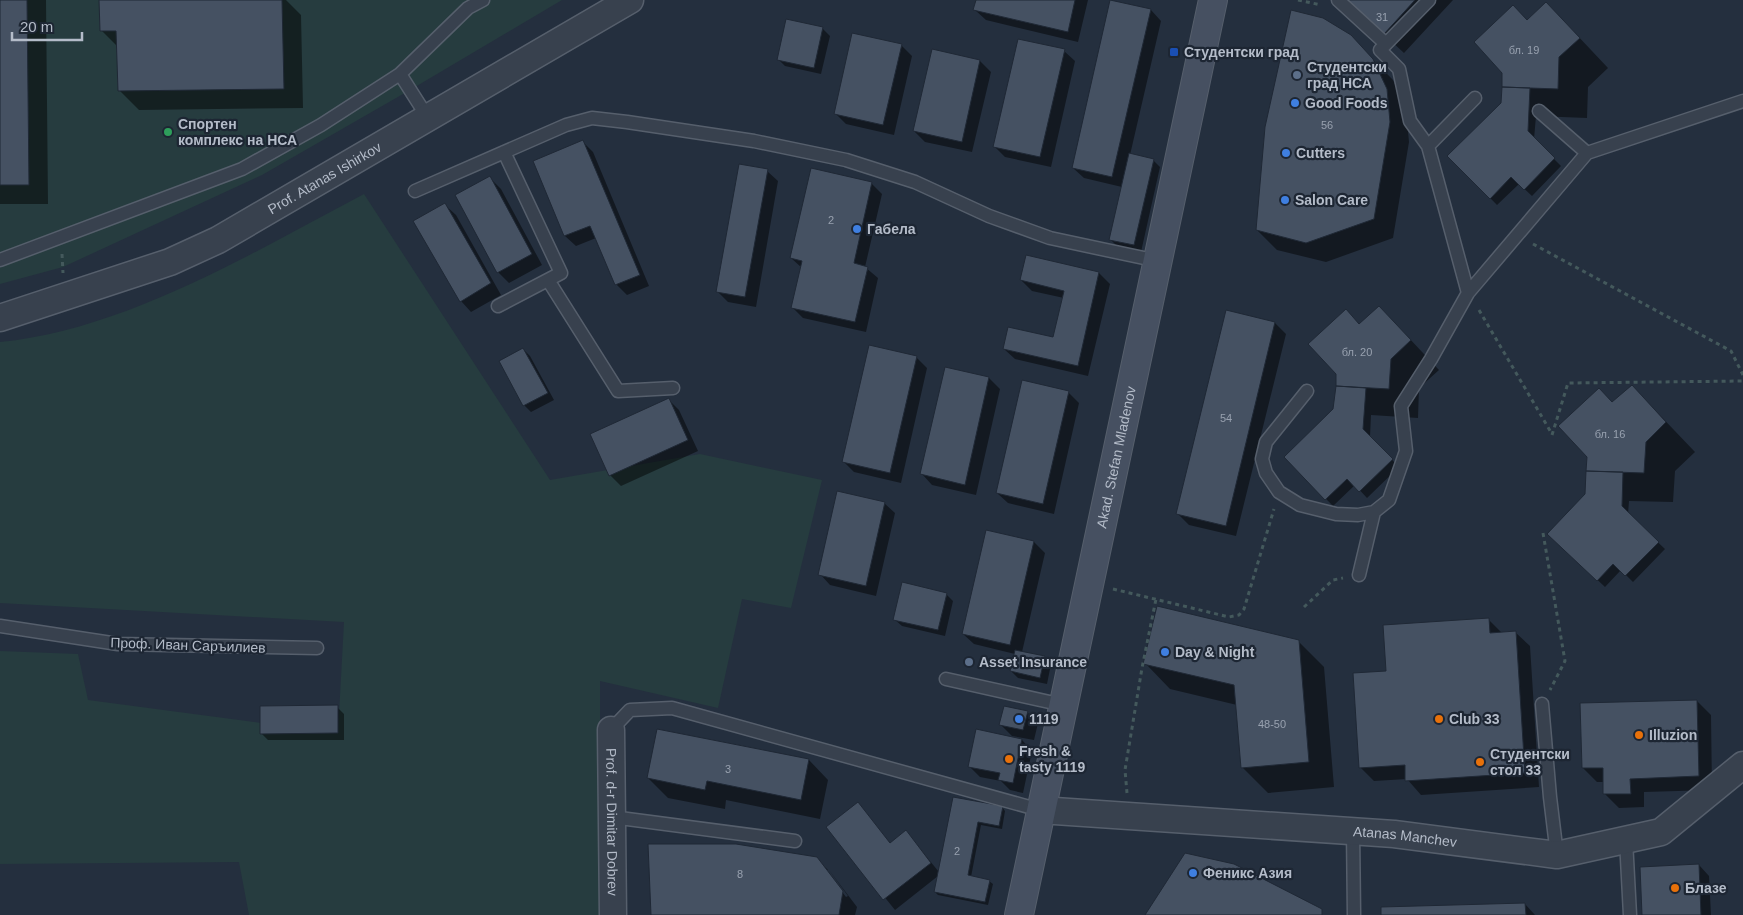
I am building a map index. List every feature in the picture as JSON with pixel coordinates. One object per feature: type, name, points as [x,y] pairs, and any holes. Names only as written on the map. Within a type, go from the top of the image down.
[{"type":"street","name":"Prof. Atanas Ishirkov","points":[[0,318],[170,262],[218,240],[630,0]]},
{"type":"street","name":"Akad. Stefan Mladenov","points":[[1019,915],[1213,0]]},
{"type":"street","name":"Prof. d-r Dimitar Dobrev","points":[[611,730],[613,915]]},
{"type":"street","name":"Atanas Manchev","points":[[1040,810],[1353,830],[1557,855],[1661,832],[1742,770]]},
{"type":"lane","points":[[0,260],[242,169],[321,125],[400,74],[468,4],[484,0]]},
{"type":"lane","points":[[1338,0],[1386,44]]},
{"type":"lane","points":[[1428,0],[1380,50],[1399,69],[1410,122],[1428,146],[1468,293]]},
{"type":"lane","points":[[400,74],[428,118]]},
{"type":"lane","points":[[1428,146],[1475,98]]},
{"type":"lane","points":[[1307,391],[1266,442],[1262,459],[1266,473],[1279,492],[1300,505],[1336,514],[1358,515],[1374,512],[1389,500],[1406,452],[1401,406],[1431,359],[1468,293],[1587,153],[1743,101]]},
{"type":"lane","points":[[1539,111],[1587,153]]},
{"type":"lane","points":[[415,191],[566,125],[592,118],[754,141],[846,160],[906,179],[989,216],[1050,238],[1158,261]]},
{"type":"lane","points":[[498,306],[561,273],[504,152]]},
{"type":"lane","points":[[548,280],[618,391],[673,388]]},
{"type":"lane","points":[[1359,575],[1374,512]]},
{"type":"lane","name":"Проф. Иван Саръилиев","points":[[0,626],[118,644],[317,648]]},
{"type":"lane","points":[[946,680],[1063,705]]},
{"type":"lane","points":[[1542,704],[1557,855]]},
{"type":"lane","points":[[611,730],[630,710],[672,708],[1040,810]]},
{"type":"lane","points":[[612,817],[795,841]]},
{"type":"lane","points":[[1353,830],[1354,915]]},
{"type":"lane","points":[[1626,840],[1630,915]]},
{"type":"path","points":[[1516,235],[1732,351],[1743,374]]},
{"type":"path","points":[[61,238],[65,296]]},
{"type":"path","points":[[1468,293],[1552,435],[1568,383],[1743,381]]},
{"type":"path","points":[[1089,583],[1229,617],[1239,615],[1244,609],[1279,492]]},
{"type":"path","points":[[1542,704],[1564,661],[1543,533]]},
{"type":"path","points":[[1304,607],[1333,580],[1359,575]]},
{"type":"path","points":[[1128,816],[1125,770],[1156,599]]},
{"type":"green space","name":"Спортен комплекс на НСА","points":[[0,0],[562,0],[262,175],[63,267],[0,284]]},
{"type":"green space","points":[[364,194],[550,480],[700,454],[822,480],[791,608],[742,599],[718,708],[600,681],[600,915],[249,915],[239,862],[0,864],[0,651],[78,654],[88,700],[338,733],[344,622],[0,603],[0,342],[47,335],[94,322],[141,305],[233,263]]},
{"type":"building","points":[[0,0],[27,0],[29,185],[0,185]]},
{"type":"building","points":[[99,0],[282,0],[284,89],[118,91],[116,31],[100,31]]},
{"type":"building","points":[[976,0],[1075,0],[1068,32],[973,10]]},
{"type":"building","points":[[1110,0],[1151,9],[1112,177],[1072,168]]},
{"type":"building","points":[[1347,0],[1415,0],[1384,34]]},
{"type":"building","points":[[1546,2],[1580,38],[1559,57],[1558,89],[1502,87],[1502,73],[1474,42],[1513,5],[1527,20]]},
{"type":"building","points":[[1291,10],[1323,18],[1351,35],[1373,59],[1387,89],[1390,122],[1374,219],[1306,243],[1256,230],[1265,127]]},
{"type":"building","points":[[786,19],[823,27],[814,68],[777,60]]},
{"type":"building","points":[[852,33],[902,44],[883,125],[834,114]]},
{"type":"building","points":[[1018,39],[1065,49],[1040,157],[993,147]]},
{"type":"building","points":[[932,49],[980,60],[962,142],[913,131]]},
{"type":"building","points":[[1502,87],[1530,88],[1528,131],[1555,158],[1524,190],[1511,177],[1490,199],[1447,156],[1501,103]]},
{"type":"building","points":[[583,140],[640,275],[615,285],[590,226],[564,236],[533,161]]},
{"type":"building","points":[[1129,153],[1154,159],[1134,245],[1109,240]]},
{"type":"building","points":[[739,164],[768,169],[745,297],[716,292]]},
{"type":"building","points":[[811,168],[872,182],[854,263],[868,267],[855,322],[791,308],[802,261],[790,258]]},
{"type":"building","points":[[490,176],[532,254],[497,273],[455,195]]},
{"type":"building","points":[[445,203],[491,283],[460,302],[413,221]]},
{"type":"building","points":[[1026,255],[1099,272],[1078,366],[1003,349],[1008,327],[1053,337],[1064,291],[1020,280]]},
{"type":"building","points":[[1379,306],[1411,340],[1391,359],[1389,389],[1336,386],[1336,374],[1308,344],[1346,309],[1359,324]]},
{"type":"building","points":[[1226,310],[1275,322],[1226,526],[1176,514]]},
{"type":"building","points":[[869,345],[917,356],[890,473],[842,462]]},
{"type":"building","points":[[523,348],[548,393],[523,406],[499,361]]},
{"type":"building","points":[[945,367],[989,377],[965,485],[920,474]]},
{"type":"building","points":[[1022,380],[1069,391],[1043,504],[996,493]]},
{"type":"building","points":[[1632,385],[1666,422],[1646,442],[1644,473],[1586,471],[1587,457],[1558,426],[1599,388],[1612,402]]},
{"type":"building","points":[[1336,386],[1366,388],[1363,429],[1393,459],[1359,492],[1347,479],[1325,500],[1284,457],[1333,409]]},
{"type":"building","points":[[669,398],[688,440],[609,476],[590,434]]},
{"type":"building","points":[[1586,471],[1623,472],[1622,506],[1659,542],[1625,576],[1613,564],[1597,581],[1547,534],[1585,494]]},
{"type":"building","points":[[837,491],[885,502],[866,586],[818,575]]},
{"type":"building","points":[[986,530],[1034,541],[1010,645],[962,634]]},
{"type":"building","points":[[902,582],[947,593],[938,630],[893,620]]},
{"type":"building","points":[[1157,606],[1299,640],[1309,762],[1241,768],[1234,685],[1143,664]]},
{"type":"building","name":"Club 33","points":[[1489,618],[1490,633],[1516,631],[1525,773],[1405,781],[1405,765],[1359,768],[1353,673],[1386,671],[1383,625]]},
{"type":"building","points":[[1015,650],[1045,656],[1040,678],[1010,671]]},
{"type":"building","name":"Illuzion","points":[[1697,700],[1699,776],[1630,779],[1631,794],[1603,794],[1603,768],[1582,768],[1580,703]]},
{"type":"building","points":[[338,705],[338,733],[260,734],[260,706]]},
{"type":"building","points":[[1004,706],[1028,711],[1023,730],[999,725]]},
{"type":"building","points":[[657,729],[809,759],[801,800],[707,781],[705,790],[647,778]]},
{"type":"building","points":[[976,729],[1022,739],[1013,783],[998,780],[1000,773],[968,767]]},
{"type":"building","points":[[953,797],[1003,806],[999,826],[978,822],[968,875],[990,880],[985,902],[934,892]]},
{"type":"building","points":[[858,802],[890,843],[906,830],[931,863],[883,900],[826,827]]},
{"type":"building","points":[[648,844],[736,844],[817,857],[843,891],[839,915],[651,915]]},
{"type":"building","points":[[1185,853],[1234,864],[1322,909],[1322,915],[1145,915]]},
{"type":"building","points":[[1699,864],[1701,915],[1642,915],[1640,867]]},
{"type":"building","points":[[1525,903],[1526,915],[1381,915],[1381,907]]},
{"type":"place","name":"Студентски град","points":[[1174,52]]},
{"type":"place","name":"Студентски град НСА","points":[[1297,75]]},
{"type":"place","name":"Good Foods","points":[[1295,103]]},
{"type":"place","name":"Спортен комплекс на НСА","points":[[168,132]]},
{"type":"place","name":"Cutters","points":[[1286,153]]},
{"type":"place","name":"Salon Care","points":[[1285,200]]},
{"type":"place","name":"Габела","points":[[857,229]]},
{"type":"place","name":"Day & Night","points":[[1165,652]]},
{"type":"place","name":"Asset Insurance","points":[[969,662]]},
{"type":"place","name":"1119","points":[[1019,719]]},
{"type":"place","name":"Club 33","points":[[1439,719]]},
{"type":"place","name":"Illuzion","points":[[1639,735]]},
{"type":"place","name":"Fresh & tasty 1119","points":[[1009,759]]},
{"type":"place","name":"Студентски стол 33","points":[[1480,762]]},
{"type":"place","name":"Феникс Азия","points":[[1193,873]]},
{"type":"place","name":"Блазе","points":[[1675,888]]}]
